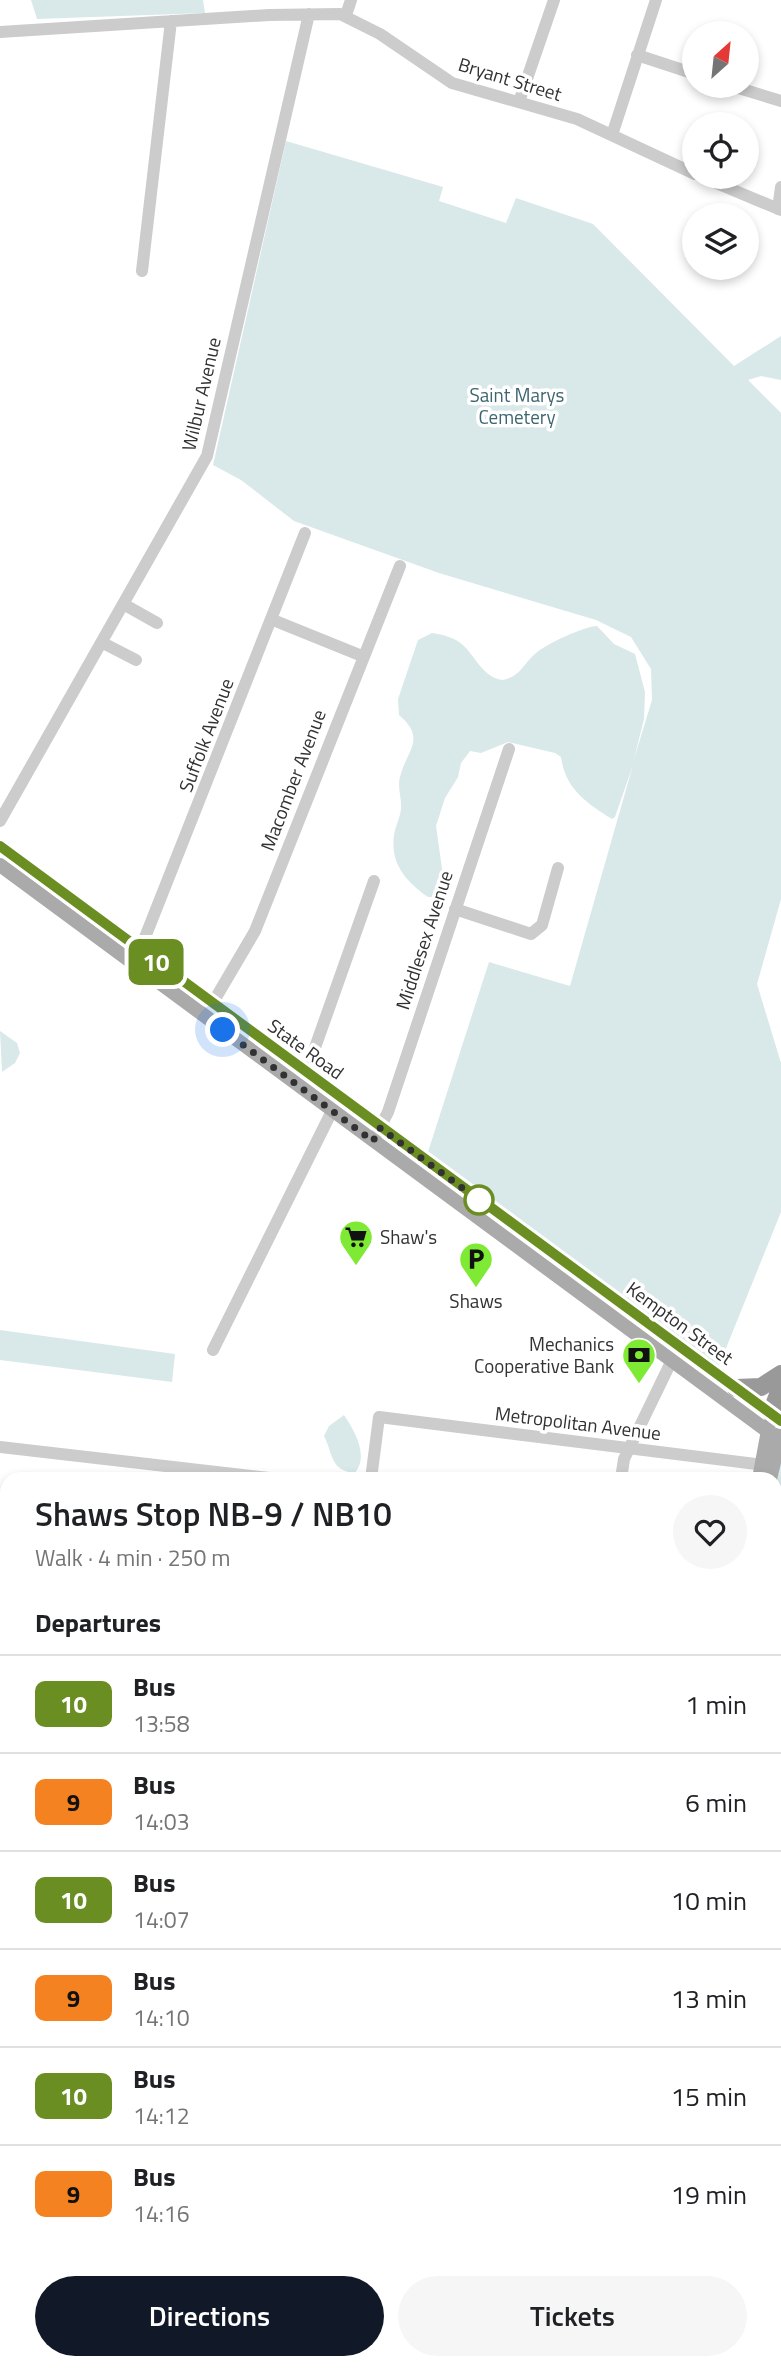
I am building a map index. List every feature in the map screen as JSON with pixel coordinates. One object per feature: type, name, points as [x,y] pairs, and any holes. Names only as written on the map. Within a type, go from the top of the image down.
[{"type":"highway","points":[[736,1388],[761,1387],[781,1374]]},
{"type":"highway","points":[[777,1430],[781,1387]]},
{"type":"main road","name":"State Road","points":[[0,846],[140,950],[332,1111],[377,1134],[556,1256]]},
{"type":"main road","name":"State Road","points":[[0,865],[209,1010],[306,1073],[377,1134],[547,1269]]},
{"type":"main road","points":[[547,1269],[556,1256]]},
{"type":"main road","name":"Kempton Street","points":[[556,1256],[736,1388],[777,1430]]},
{"type":"main road","name":"Kempton Street","points":[[547,1269],[672,1360],[777,1430]]},
{"type":"main road","points":[[765,1472],[777,1430]]},
{"type":"street","points":[[345,15],[351,0]]},
{"type":"street","points":[[519,102],[554,0]]},
{"type":"street","points":[[612,135],[656,0]]},
{"type":"street","name":"Bryant Street","points":[[0,32],[309,14],[345,15],[380,34],[445,79],[484,94],[567,116],[682,168]]},
{"type":"street","name":"Wilbur Avenue","points":[[0,821],[125,605],[207,456],[309,14]]},
{"type":"street","points":[[142,271],[171,21]]},
{"type":"street","points":[[637,55],[682,70]]},
{"type":"street","points":[[760,95],[781,101]]},
{"type":"street","points":[[731,189],[779,209],[781,187]]},
{"type":"street","name":"Suffolk Avenue","points":[[140,950],[273,620],[305,533]]},
{"type":"street","name":"Macomber Avenue","points":[[209,1010],[255,931],[400,566]]},
{"type":"street","points":[[125,605],[157,623]]},
{"type":"street","points":[[273,620],[362,656]]},
{"type":"street","points":[[103,643],[136,660]]},
{"type":"street","name":"Middlesex Avenue","points":[[377,1134],[509,749]]},
{"type":"street","points":[[455,909],[531,934],[542,925],[558,868]]},
{"type":"street","points":[[306,1073],[374,881]]},
{"type":"street","points":[[213,1350],[332,1111]]},
{"type":"street","points":[[623,1472],[629,1449],[672,1360]]},
{"type":"street","name":"Metropolitan Avenue","points":[[372,1472],[379,1417],[629,1449],[765,1472]]},
{"type":"street","points":[[0,1447],[217,1472]]},
{"type":"green space","points":[[31,0],[203,0],[205,13],[37,19]]},
{"type":"green space","name":"Saint Marys Cemetery","points":[[286,141],[443,187],[439,201],[506,223],[516,198],[593,224],[734,366],[781,336],[781,380],[761,376],[748,380],[781,413],[781,899],[757,984],[781,1063],[781,1212],[718,1368],[427,1155],[489,962],[570,986],[633,765],[612,819],[578,794],[567,778],[561,757],[555,753],[508,742],[481,753],[470,751],[461,763],[458,777],[445,798],[436,826],[445,890],[441,897],[428,897],[401,871],[393,845],[401,809],[399,781],[413,744],[412,731],[399,715],[398,699],[418,640],[432,633],[453,638],[464,646],[485,672],[503,680],[518,673],[536,653],[548,645],[575,632],[597,626],[614,644],[635,654],[645,692],[644,719],[634,759],[652,700],[651,669],[631,637],[596,620],[439,573],[294,521],[241,480],[213,465]]},
{"type":"green space","points":[[0,1031],[17,1043],[20,1053],[15,1063],[2,1072]]},
{"type":"green space","points":[[0,1330],[175,1354],[172,1382],[0,1360]]},
{"type":"green space","points":[[344,1415],[352,1428],[361,1451],[356,1472],[341,1469],[334,1460],[324,1436],[329,1426]]},
{"type":"bus line","name":"10","points":[[0,846],[781,1421]]},
{"type":"place","name":"Shaw's","points":[[356,1267]]},
{"type":"place","name":"Shaws","points":[[476,1289]]},
{"type":"place","name":"Mechanics Cooperative Bank","points":[[639,1385]]},
{"type":"route","points":[[223,1030],[373,1141],[380,1128],[479,1200]]}]
